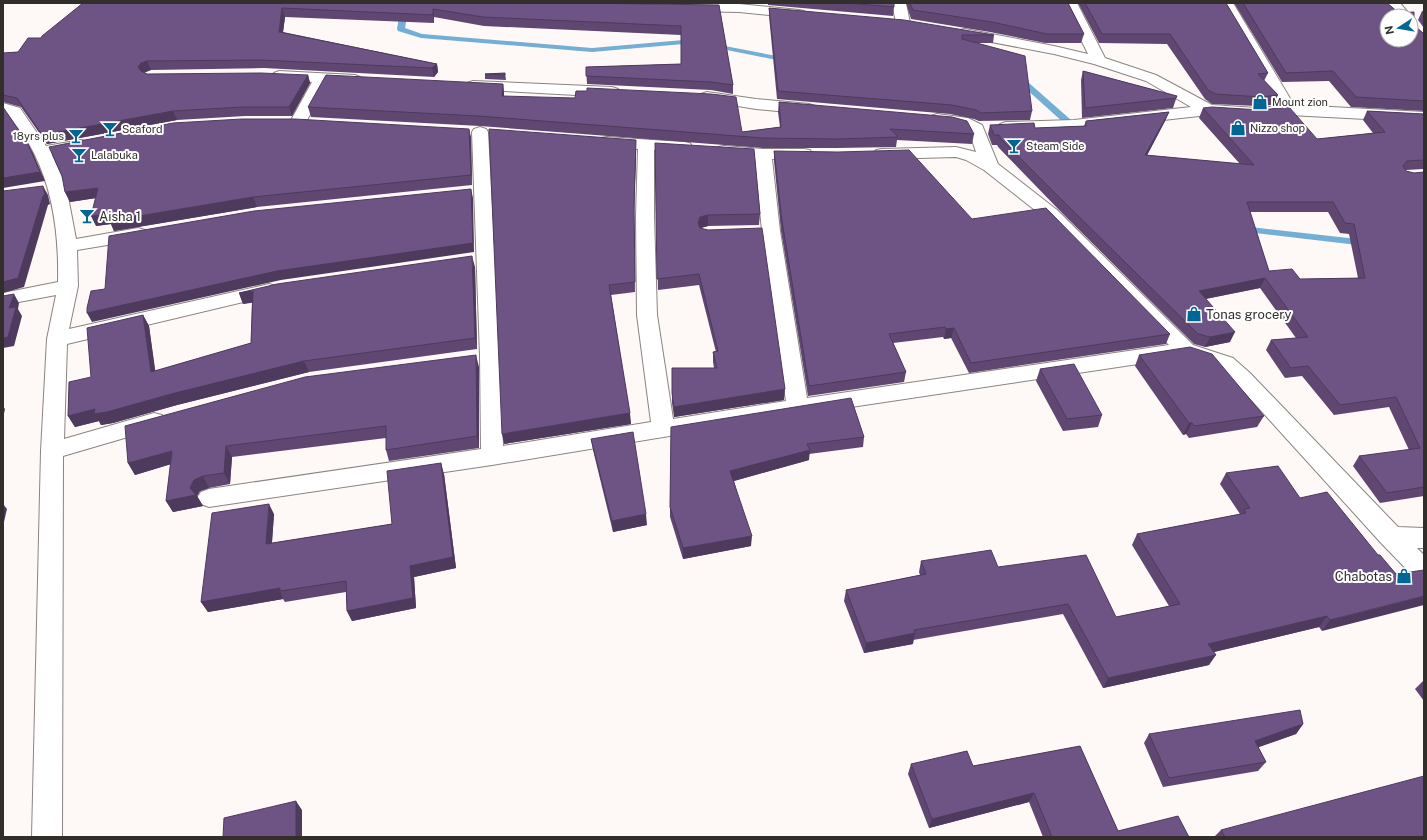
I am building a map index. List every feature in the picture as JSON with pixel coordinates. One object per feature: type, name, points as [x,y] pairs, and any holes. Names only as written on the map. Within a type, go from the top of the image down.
[{"type":"street","points":[[899,3],[903,23]]},
{"type":"street","points":[[1070,3],[1099,61]]},
{"type":"street","points":[[1226,3],[1289,110]]},
{"type":"street","points":[[676,7],[738,5],[816,15]]},
{"type":"street","points":[[887,22],[918,26]]},
{"type":"street","points":[[954,32],[1047,49],[1099,61],[1151,78],[1208,110]]},
{"type":"street","points":[[264,75],[368,81]]},
{"type":"street","points":[[298,122],[322,79]]},
{"type":"street","points":[[460,86],[625,93]]},
{"type":"street","points":[[696,96],[756,104],[826,110]]},
{"type":"street","points":[[3,108],[14,110],[42,152],[49,188],[68,246],[68,286],[56,339],[52,451],[47,837]]},
{"type":"street","points":[[919,118],[968,123],[976,128],[1074,125],[1208,110],[1257,113],[1289,110],[1424,117]]},
{"type":"street","points":[[976,128],[990,166]]},
{"type":"street","points":[[480,132],[475,191],[478,259],[490,356],[492,456]]},
{"type":"street","points":[[591,140],[763,154],[822,155]]},
{"type":"street","points":[[42,152],[95,142]]},
{"type":"street","points":[[646,145],[646,316],[663,428]]},
{"type":"street","points":[[869,154],[956,152],[972,156],[990,166],[1051,214],[1186,350]]},
{"type":"street","points":[[763,154],[763,231],[779,274],[798,406]]},
{"type":"street","points":[[68,246],[154,231]]},
{"type":"street","points":[[3,300],[68,286]]},
{"type":"street","points":[[56,339],[289,286]]},
{"type":"street","points":[[209,498],[492,456],[798,406],[1186,350],[1226,363],[1243,378],[1424,571]]},
{"type":"street","points":[[467,360],[490,356]]},
{"type":"street","points":[[52,451],[170,416]]},
{"type":"street","points":[[1391,537],[1424,538]]},
{"type":"building","points":[[83,3],[580,3],[719,5],[733,85],[711,82],[586,76],[586,67],[681,64],[681,26],[483,17],[433,9],[433,15],[282,8],[279,32],[437,64],[432,68],[261,60],[147,61],[141,63],[138,67],[141,71],[147,74],[261,73],[308,75],[289,107],[242,107],[173,111],[42,135],[17,98],[3,95],[3,53],[18,52],[28,38],[41,38]]},
{"type":"building","points":[[846,3],[894,3],[894,7]]},
{"type":"building","points":[[910,3],[1068,3],[1084,34],[1047,34],[992,22],[913,10]]},
{"type":"building","points":[[1085,3],[1226,3],[1268,73],[1258,74],[1278,95],[1261,97],[1216,94],[1208,90],[1170,34],[1102,34]]},
{"type":"building","points":[[1243,3],[1387,3],[1393,8],[1379,8],[1379,48],[1419,48],[1419,30],[1424,34],[1424,101],[1356,97],[1333,71],[1286,73]]},
{"type":"building","points":[[769,8],[904,20],[994,35],[962,35],[962,39],[1025,56],[1032,111],[981,113],[976,110],[952,105],[778,91]]},
{"type":"building","points":[[1083,71],[1177,96],[1176,98],[1085,108]]},
{"type":"building","points":[[505,73],[505,75],[485,74]]},
{"type":"building","points":[[326,75],[503,84],[502,96],[575,98],[576,91],[587,91],[587,88],[711,94],[736,97],[742,132],[781,127],[779,102],[952,117],[967,121],[974,134],[890,129],[898,137],[838,139],[763,138],[478,116],[308,107]]},
{"type":"building","points":[[3,107],[28,144],[40,172],[3,178]]},
{"type":"building","points":[[1212,107],[1261,110],[1289,107],[1317,139],[1385,132],[1367,111],[1424,114],[1424,160],[1407,161],[1403,166],[1406,171],[1414,173],[1424,172],[1424,487],[1387,493],[1359,456],[1420,448],[1396,397],[1340,405],[1308,366],[1291,368],[1271,340],[1308,337],[1265,278],[1199,291],[1235,332],[1210,337],[1198,334],[1001,139],[999,135],[994,135],[990,125],[1034,123],[1035,128],[1086,126],[1086,121],[1169,112],[1145,155],[1254,165],[1203,108]],"holes":[[[1247,202],[1333,202],[1345,223],[1354,224],[1365,278],[1300,279],[1292,269],[1269,271]]]},
{"type":"building","points":[[242,119],[295,119],[469,129],[471,175],[253,197],[109,221],[110,214],[91,216],[98,188],[65,192],[62,176],[49,147],[173,123]]},
{"type":"building","points":[[489,129],[636,140],[634,205],[635,282],[609,285],[630,413],[502,434]]},
{"type":"building","points":[[655,143],[754,149],[760,214],[708,215],[700,217],[698,223],[700,228],[708,230],[762,228],[785,389],[674,407],[672,393],[672,368],[717,368],[713,352],[718,351],[699,274],[657,279]]},
{"type":"building","points":[[909,150],[972,219],[1046,208],[1170,334],[971,363],[954,328],[946,329],[945,327],[889,334],[906,372],[809,386],[782,221],[774,151],[838,152]]},
{"type":"building","points":[[43,186],[45,195],[43,196],[18,278],[3,282],[3,191]]},
{"type":"building","points":[[471,189],[473,243],[277,271],[87,313],[91,291],[105,289],[109,236],[254,211]]},
{"type":"building","points":[[472,256],[475,338],[304,361],[171,394],[107,412],[94,414],[95,409],[68,416],[69,382],[91,377],[87,328],[143,315],[151,372],[251,343],[253,291],[239,293],[277,284]]},
{"type":"building","points":[[14,294],[9,308],[16,307],[8,337],[3,338],[3,296]]},
{"type":"building","points":[[1190,347],[1212,354],[1264,416],[1194,426],[1192,423],[1189,423],[1139,355]]},
{"type":"building","points":[[476,355],[477,436],[386,450],[386,426],[226,446],[224,473],[203,476],[194,480],[190,488],[196,495],[166,501],[172,451],[128,463],[125,426],[305,377]]},
{"type":"building","points":[[1074,364],[1102,415],[1067,419],[1040,369]]},
{"type":"building","points":[[851,398],[864,437],[807,444],[810,450],[730,471],[752,536],[683,548],[670,507],[671,427]]},
{"type":"building","points":[[633,432],[646,514],[612,521],[591,439]]},
{"type":"building","points":[[441,463],[453,557],[410,566],[413,598],[347,611],[346,581],[280,591],[280,588],[201,602],[212,513],[269,504],[266,544],[392,524],[387,471]]},
{"type":"building","points":[[1278,466],[1300,498],[1327,492],[1378,555],[1380,555],[1396,574],[1424,570],[1424,596],[1330,620],[1327,616],[1208,644],[1216,655],[1108,678],[1068,604],[914,630],[915,633],[866,643],[846,590],[926,574],[921,561],[991,550],[998,567],[1086,555],[1116,617],[1180,604],[1137,534],[1246,513],[1244,509],[1250,508],[1226,473]]},
{"type":"building","points":[[1300,710],[1303,724],[1255,741],[1266,762],[1169,778],[1149,734]]},
{"type":"building","points":[[1080,746],[1118,831],[1178,816],[1189,837],[1052,837],[1034,793],[932,819],[911,764],[967,751],[973,766]]},
{"type":"building","points":[[1424,776],[1424,837],[1225,837],[1221,830]]},
{"type":"building","points":[[296,801],[296,837],[223,837],[224,818]]},
{"type":"waterway","points":[[401,10],[404,11],[401,29],[421,36],[592,50],[695,41]]},
{"type":"waterway","points":[[712,45],[787,60]]},
{"type":"waterway","points":[[1017,84],[1026,85],[1068,122]]},
{"type":"waterway","points":[[1242,229],[1366,243]]},
{"type":"place","name":"Mount zion","points":[[1260,102]]},
{"type":"place","name":"Nizzo shop","points":[[1238,128]]},
{"type":"place","name":"Scaford","points":[[110,129]]},
{"type":"place","name":"18yrs plus","points":[[76,136]]},
{"type":"place","name":"Steam Side","points":[[1014,146]]},
{"type":"place","name":"Lalabuka","points":[[79,155]]},
{"type":"place","name":"Aisha 1","points":[[87,216]]},
{"type":"place","name":"Tonas grocery","points":[[1194,314]]},
{"type":"place","name":"Chabotas","points":[[1404,576]]}]
